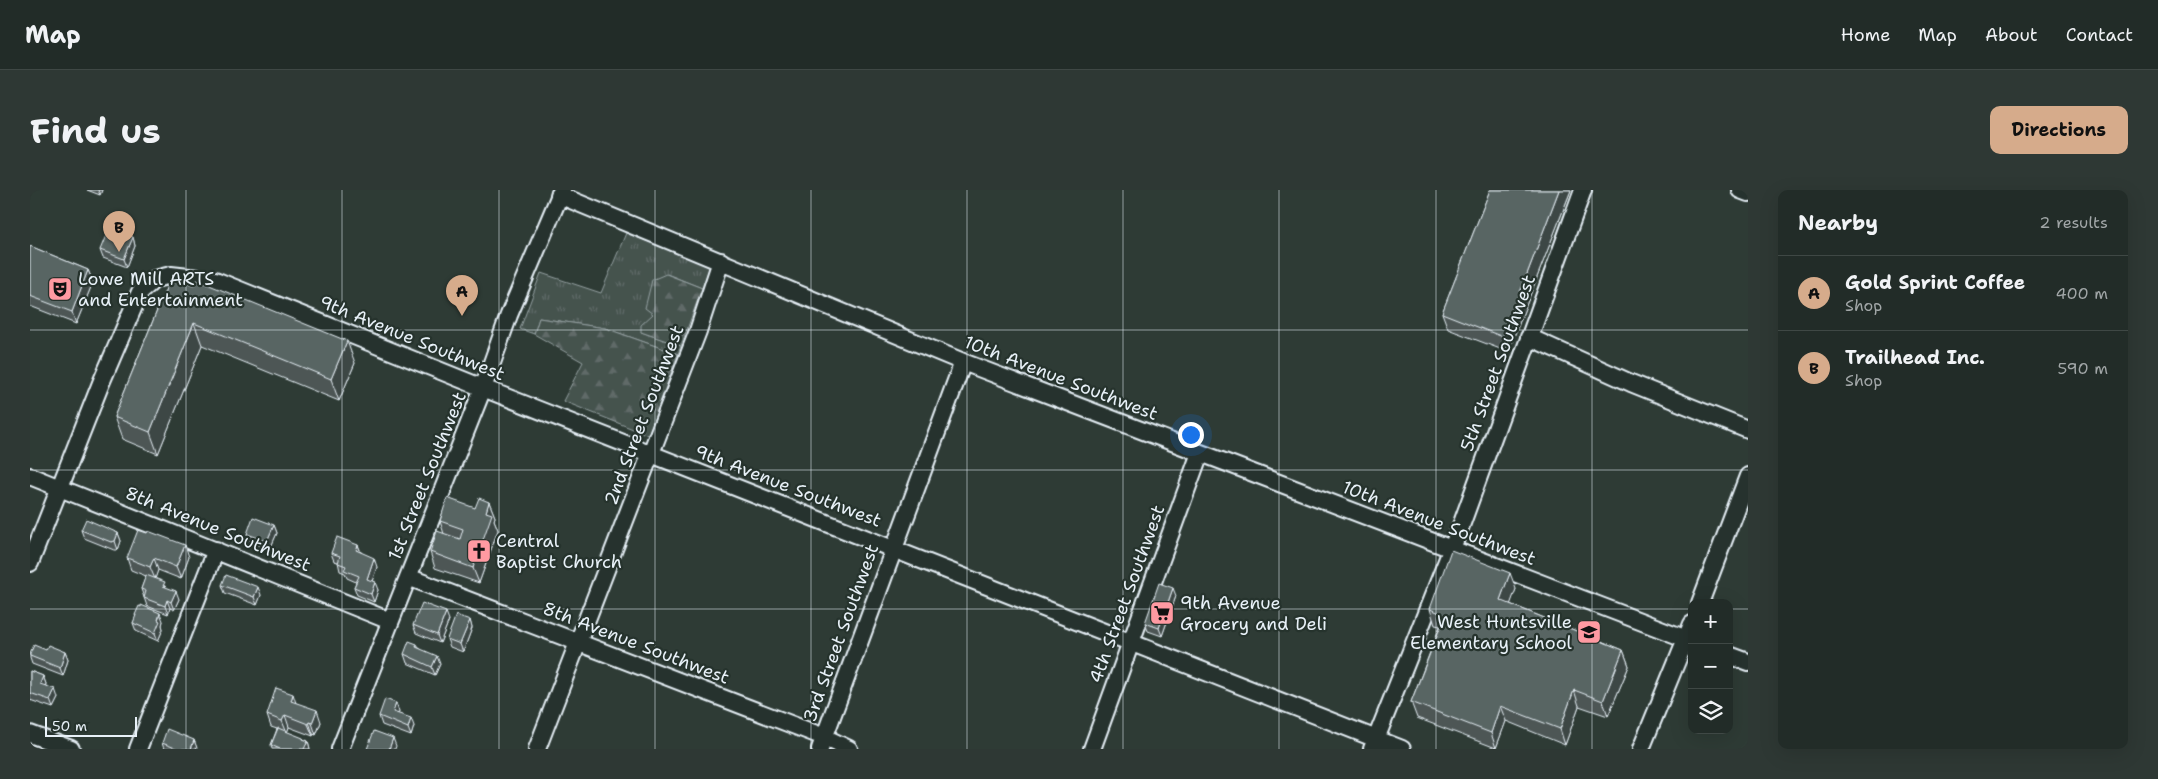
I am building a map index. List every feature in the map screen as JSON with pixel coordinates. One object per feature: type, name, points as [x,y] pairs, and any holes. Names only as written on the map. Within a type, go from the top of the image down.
[{"type":"street","name":"5th Street Southwest","points":[[1374,744],[1451,550],[1583,190]]},
{"type":"street","points":[[1740,190],[1748,194]]},
{"type":"street","name":"10th Avenue Southwest","points":[[560,193],[964,362],[1451,550],[1688,634]]},
{"type":"street","name":"1st Street Southwest","points":[[340,749],[483,388],[509,315],[560,193]]},
{"type":"street","name":"2nd Street Southwest","points":[[537,749],[698,331],[721,261]]},
{"type":"street","name":"9th Avenue Southwest","points":[[61,486],[140,292],[158,278],[171,275],[215,280],[483,388],[1130,642],[1374,744],[1402,749]]},
{"type":"street","points":[[1529,337],[1631,382],[1748,430]]},
{"type":"street","name":"3rd Street Southwest","points":[[822,743],[964,362]]},
{"type":"street","name":"4th Street Southwest","points":[[1092,749],[1200,453]]},
{"type":"street","name":"8th Avenue Southwest","points":[[30,476],[61,486],[390,622]]},
{"type":"street","points":[[1702,599],[1748,476]]},
{"type":"street","points":[[30,562],[61,486]]},
{"type":"street","points":[[138,749],[216,550]]},
{"type":"street","name":"8th Avenue Southwest","points":[[408,577],[578,642],[822,743],[849,749]]},
{"type":"street","points":[[1641,749],[1688,640]]},
{"type":"street","points":[[1733,656],[1748,662]]},
{"type":"street","points":[[30,734],[71,749]]},
{"type":"green space","points":[[626,233],[710,266],[702,288],[667,274],[653,314],[641,332],[681,346],[678,354],[605,328],[539,318],[534,334],[520,329],[541,273],[601,293]]},
{"type":"green space","points":[[666,274],[702,288],[681,346],[641,332],[641,325],[653,314],[645,308],[652,280]]},
{"type":"green space","points":[[539,318],[605,328],[678,354],[648,435],[563,401],[583,362],[534,334]]},
{"type":"building","points":[[1490,190],[1559,190],[1503,337],[1442,313]]},
{"type":"building","points":[[109,228],[133,237],[124,259],[100,250]]},
{"type":"building","name":"Lowe Mill ARTS and Entertainment","points":[[30,246],[88,270],[72,312],[30,296]]},
{"type":"building","points":[[176,279],[194,286],[197,280],[347,341],[331,379],[194,323],[150,432],[114,417],[169,281],[174,283]]},
{"type":"building","points":[[447,498],[475,508],[479,498],[489,502],[486,512],[492,514],[473,568],[430,552],[437,531],[460,539],[463,529],[440,521]]},
{"type":"building","points":[[253,517],[274,525],[267,541],[247,534]]},
{"type":"building","points":[[86,519],[118,533],[115,541],[111,542],[81,530]]},
{"type":"building","points":[[138,530],[147,533],[148,531],[185,545],[176,567],[154,558],[150,567],[127,558]]},
{"type":"building","points":[[337,537],[358,545],[356,550],[374,558],[367,579],[375,582],[371,594],[354,587],[359,576],[344,570],[346,566],[338,563],[340,556],[331,553]]},
{"type":"building","points":[[1451,550],[1510,573],[1500,600],[1623,650],[1603,701],[1574,690],[1560,729],[1500,706],[1491,733],[1411,702],[1445,615],[1430,609]]},
{"type":"building","points":[[146,575],[165,582],[163,586],[176,591],[171,602],[167,600],[165,606],[144,598],[146,591],[141,589]]},
{"type":"building","points":[[226,575],[258,587],[254,597],[222,585]]},
{"type":"building","points":[[1159,583],[1173,588],[1159,628],[1145,623]]},
{"type":"building","points":[[422,603],[446,612],[437,635],[413,625]]},
{"type":"building","points":[[141,605],[160,613],[158,620],[160,621],[155,633],[133,623]]},
{"type":"building","points":[[456,615],[470,620],[460,644],[447,639]]},
{"type":"building","points":[[409,641],[417,644],[416,647],[437,656],[432,667],[404,654]]},
{"type":"building","points":[[34,645],[46,650],[48,645],[65,652],[60,668],[30,656]]},
{"type":"building","points":[[30,671],[43,676],[40,684],[55,689],[50,700],[30,693]]},
{"type":"building","points":[[276,688],[293,694],[291,701],[317,710],[312,723],[309,722],[308,724],[285,715],[282,721],[267,715]]},
{"type":"building","points":[[385,699],[396,703],[393,712],[411,718],[408,728],[379,716]]},
{"type":"building","points":[[278,728],[308,741],[304,749],[280,749],[271,745]]},
{"type":"building","points":[[167,729],[194,740],[191,749],[178,749],[162,743]]},
{"type":"building","points":[[374,731],[393,738],[389,749],[367,749]]},
{"type":"place","name":"Trailhead Inc.","points":[[119,252]]},
{"type":"place","name":"Lowe Mill ARTS and Entertainment","points":[[60,289]]},
{"type":"place","name":"Gold Sprint Coffee","points":[[462,316]]},
{"type":"place","name":"Central Baptist Church","points":[[479,551]]},
{"type":"place","name":"9th Avenue Grocery and Deli","points":[[1162,613]]},
{"type":"place","name":"West Huntsville Elementary School","points":[[1589,632]]}]
